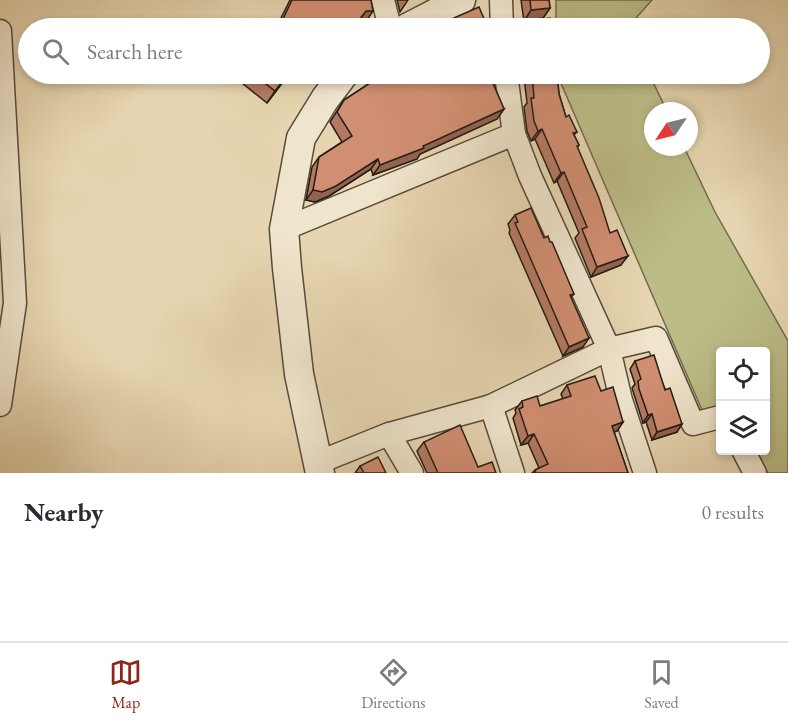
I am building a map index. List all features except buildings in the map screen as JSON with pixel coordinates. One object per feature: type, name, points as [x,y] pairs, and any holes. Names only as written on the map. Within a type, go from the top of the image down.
[{"type":"street","points":[[383,0],[388,18]]},
{"type":"street","points":[[426,18],[461,0]]},
{"type":"street","points":[[501,0],[502,18]]},
{"type":"street","points":[[0,31],[8,302],[0,405]]},
{"type":"street","points":[[336,84],[301,138],[284,229],[286,268],[299,374],[318,468],[389,434],[491,406],[609,349],[656,338],[693,424],[716,418]]},
{"type":"street","points":[[507,84],[514,134],[530,176],[609,349],[621,400],[645,473]]},
{"type":"street","points":[[284,229],[514,134]]},
{"type":"street","points":[[491,406],[513,473]]},
{"type":"street","points":[[389,434],[412,473]]},
{"type":"street","points":[[746,455],[755,473]]},
{"type":"green space","points":[[556,0],[652,0],[636,18],[556,18]]},
{"type":"green space","points":[[561,84],[654,84],[663,102],[644,102],[644,156],[688,156],[715,212],[788,341],[788,473],[768,473],[758,455],[770,455],[770,347],[716,347],[716,408],[702,410]]}]
